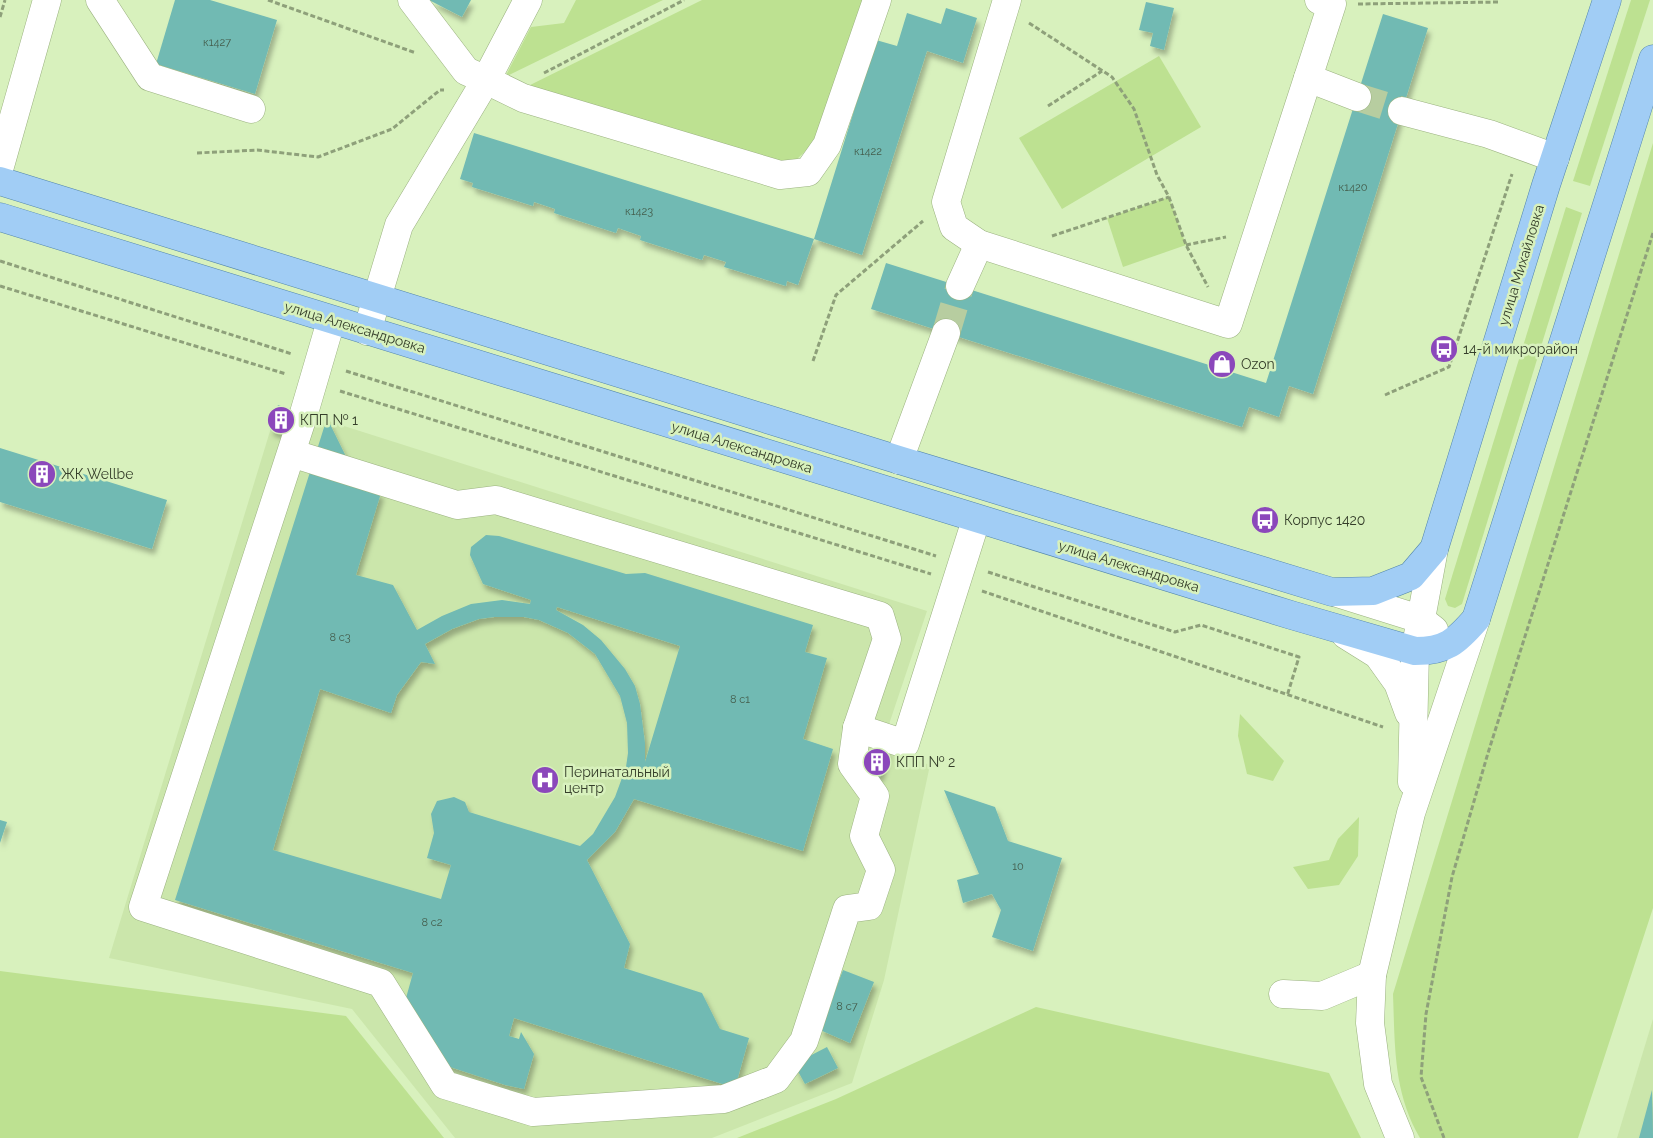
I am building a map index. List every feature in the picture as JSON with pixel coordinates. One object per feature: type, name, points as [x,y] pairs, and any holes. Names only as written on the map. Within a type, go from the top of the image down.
[{"type":"main road","name":"улица Михайловка","points":[[1434,549],[1555,158],[1607,0]]},
{"type":"main road","points":[[1476,619],[1653,59]]},
{"type":"main road","points":[[0,181],[898,460],[1332,592],[1373,591],[1411,576],[1434,549]]},
{"type":"main road","name":"улица Александровка","points":[[0,217],[976,520],[1415,651],[1435,651],[1447,646],[1462,636],[1476,619]]},
{"type":"street","points":[[0,166],[47,0]]},
{"type":"street","points":[[100,0],[150,76],[251,109]]},
{"type":"street","points":[[412,0],[466,71],[491,87],[780,175],[808,172],[827,145],[877,0]]},
{"type":"street","points":[[367,331],[398,225],[491,87],[528,0]]},
{"type":"street","points":[[1006,4],[946,202],[954,227],[978,244],[1228,324],[1308,78],[1326,2]]},
{"type":"street","points":[[1308,78],[1357,97]]},
{"type":"street","points":[[1402,111],[1489,134],[1555,158]]},
{"type":"street","points":[[960,286],[978,244]]},
{"type":"street","points":[[291,453],[457,505],[496,500],[880,616],[887,639],[857,728],[852,764],[875,796],[864,836],[881,870],[869,906],[847,909],[804,1041],[776,1079],[724,1099],[532,1112],[446,1085],[381,984],[143,907],[291,453],[332,320]]},
{"type":"street","points":[[898,460],[946,333]]},
{"type":"street","points":[[857,728],[905,744],[976,520]]},
{"type":"street","name":"улица Михайловка","points":[[1411,813],[1415,651],[1434,549]]},
{"type":"street","points":[[1332,592],[1420,619],[1442,638],[1457,672]]},
{"type":"street","points":[[1400,1138],[1378,1084],[1370,1023],[1372,975],[1411,813],[1476,619]]},
{"type":"street","points":[[1337,629],[1378,655],[1398,683],[1413,724]]},
{"type":"street","points":[[1283,994],[1322,996],[1372,975]]},
{"type":"path","points":[[0,18],[5,0]]},
{"type":"path","points":[[269,0],[420,54]]},
{"type":"path","points":[[197,153],[257,150],[318,157],[392,129],[440,90],[491,87],[538,77],[684,0]]},
{"type":"path","points":[[1326,2],[1500,2]]},
{"type":"path","points":[[1006,4],[1112,77],[1134,109],[1157,175],[1169,197],[1186,245],[1228,324]]},
{"type":"path","points":[[1048,106],[1102,71]]},
{"type":"path","points":[[1385,394],[1449,367],[1512,174]]},
{"type":"path","points":[[1050,236],[1169,197]]},
{"type":"path","points":[[813,361],[836,295],[946,202]]},
{"type":"path","points":[[1186,245],[1259,229]]},
{"type":"path","points":[[1444,1138],[1421,1077],[1426,1014],[1452,876],[1488,753],[1653,233]]},
{"type":"path","points":[[0,261],[316,373],[959,573],[1287,696],[1386,728]]},
{"type":"path","points":[[0,286],[316,373],[959,573],[1175,632],[1201,625],[1299,657],[1287,696]]},
{"type":"shaded area","points":[[576,0],[663,0],[505,77],[531,27],[564,23]]},
{"type":"shaded area","points":[[702,0],[867,0],[819,138],[794,162],[757,161],[522,89]]},
{"type":"shaded area","points":[[1631,0],[1650,0],[1590,186],[1573,181]]},
{"type":"shaded area","points":[[1159,56],[1201,127],[1062,209],[1019,138]]},
{"type":"shaded area","points":[[1653,143],[1653,908],[1578,1138],[1420,1138],[1411,1121],[1400,1086],[1395,1050],[1393,994]]},
{"type":"shaded area","points":[[1169,197],[1186,245],[1123,267],[1107,218]]},
{"type":"shaded area","points":[[1566,207],[1582,213],[1462,604],[1455,608],[1448,606],[1445,599]]},
{"type":"shaded area","name":"Перинатальный центр","points":[[278,405],[927,611],[881,748],[930,765],[884,980],[852,1083],[712,1138],[455,1138],[352,1009],[109,958]]},
{"type":"shaded area","points":[[1240,714],[1284,761],[1273,781],[1247,774],[1238,736]]},
{"type":"shaded area","points":[[1359,817],[1358,856],[1339,885],[1308,889],[1293,867],[1329,860],[1338,839]]},
{"type":"shaded area","points":[[0,971],[346,1016],[444,1138],[0,1138]]},
{"type":"shaded area","points":[[1036,1007],[1329,1073],[1361,1138],[737,1138],[836,1099]]},
{"type":"shaded area","points":[[1653,1019],[1653,1138],[1617,1138]]},
{"type":"building","points":[[175,0],[210,0],[277,20],[255,94],[156,64]]},
{"type":"building","points":[[429,0],[471,0],[462,17]]},
{"type":"building","points":[[1146,2],[1174,8],[1164,50],[1150,46],[1153,33],[1139,30]]},
{"type":"building","points":[[946,8],[977,18],[963,63],[927,51],[862,255],[814,239],[876,40],[897,46],[907,13],[941,24]]},
{"type":"building","points":[[1383,14],[1428,28],[1313,394],[1289,386],[1279,417],[1249,407],[1242,427],[871,309],[886,263],[1266,383]]},
{"type":"building","points":[[474,133],[814,239],[798,285],[787,281],[786,286],[724,267],[726,262],[704,255],[702,260],[640,240],[641,236],[618,228],[616,233],[554,213],[555,209],[534,202],[533,206],[472,187],[473,183],[460,179]]},
{"type":"building","name":"КПП № 1","points":[[278,405],[293,410],[285,435],[270,430]]},
{"type":"building","points":[[327,418],[361,487],[381,493],[356,575],[393,585],[417,630],[442,616],[471,604],[502,600],[530,604],[531,600],[483,584],[470,555],[471,547],[486,535],[499,536],[626,574],[645,573],[813,625],[805,652],[827,658],[803,739],[833,749],[803,851],[634,799],[615,832],[587,860],[630,944],[624,968],[702,993],[720,1029],[749,1038],[735,1088],[514,1018],[509,1036],[519,1039],[521,1032],[534,1054],[524,1089],[505,1085],[441,1064],[406,998],[413,973],[175,900]],"holes":[[[557,607],[680,646],[645,762],[645,743],[640,704],[635,686],[625,669],[601,640],[583,625],[556,610]],[[524,617],[539,620],[568,633],[595,654],[620,696],[627,723],[628,753],[626,767],[615,797],[593,834],[580,846],[469,812],[465,802],[454,797],[437,801],[431,814],[434,833],[427,858],[451,865],[441,899],[273,850],[320,689],[391,713],[397,695],[421,662],[435,664],[425,644],[452,629],[479,619]]]},
{"type":"building","name":"ЖК Wellbe","points":[[0,448],[167,500],[152,549],[0,502]]},
{"type":"building","name":"КПП № 2","points":[[873,746],[888,751],[880,777],[865,772]]},
{"type":"building","points":[[944,790],[995,807],[1008,841],[1062,858],[1033,951],[992,937],[1001,910],[992,894],[963,903],[957,880],[979,874]]},
{"type":"building","points":[[0,820],[7,822],[0,843]]},
{"type":"building","points":[[843,970],[874,982],[850,1043],[820,1030]]},
{"type":"building","points":[[827,1047],[838,1068],[805,1084],[794,1064]]},
{"type":"building","points":[[1652,1090],[1653,1138],[1639,1138]]},
{"type":"tunnel","points":[[1357,97],[1402,111]]},
{"type":"tunnel","points":[[946,333],[960,286]]},
{"type":"place","name":"14-й микрорайон","points":[[1444,349]]},
{"type":"place","name":"Ozon","points":[[1222,364]]},
{"type":"place","name":"КПП № 1","points":[[281,420]]},
{"type":"place","name":"ЖК Wellbe","points":[[42,474]]},
{"type":"place","name":"Корпус 1420","points":[[1265,520]]},
{"type":"place","name":"КПП № 2","points":[[877,762]]},
{"type":"place","name":"Перинатальный центр","points":[[545,780]]}]
